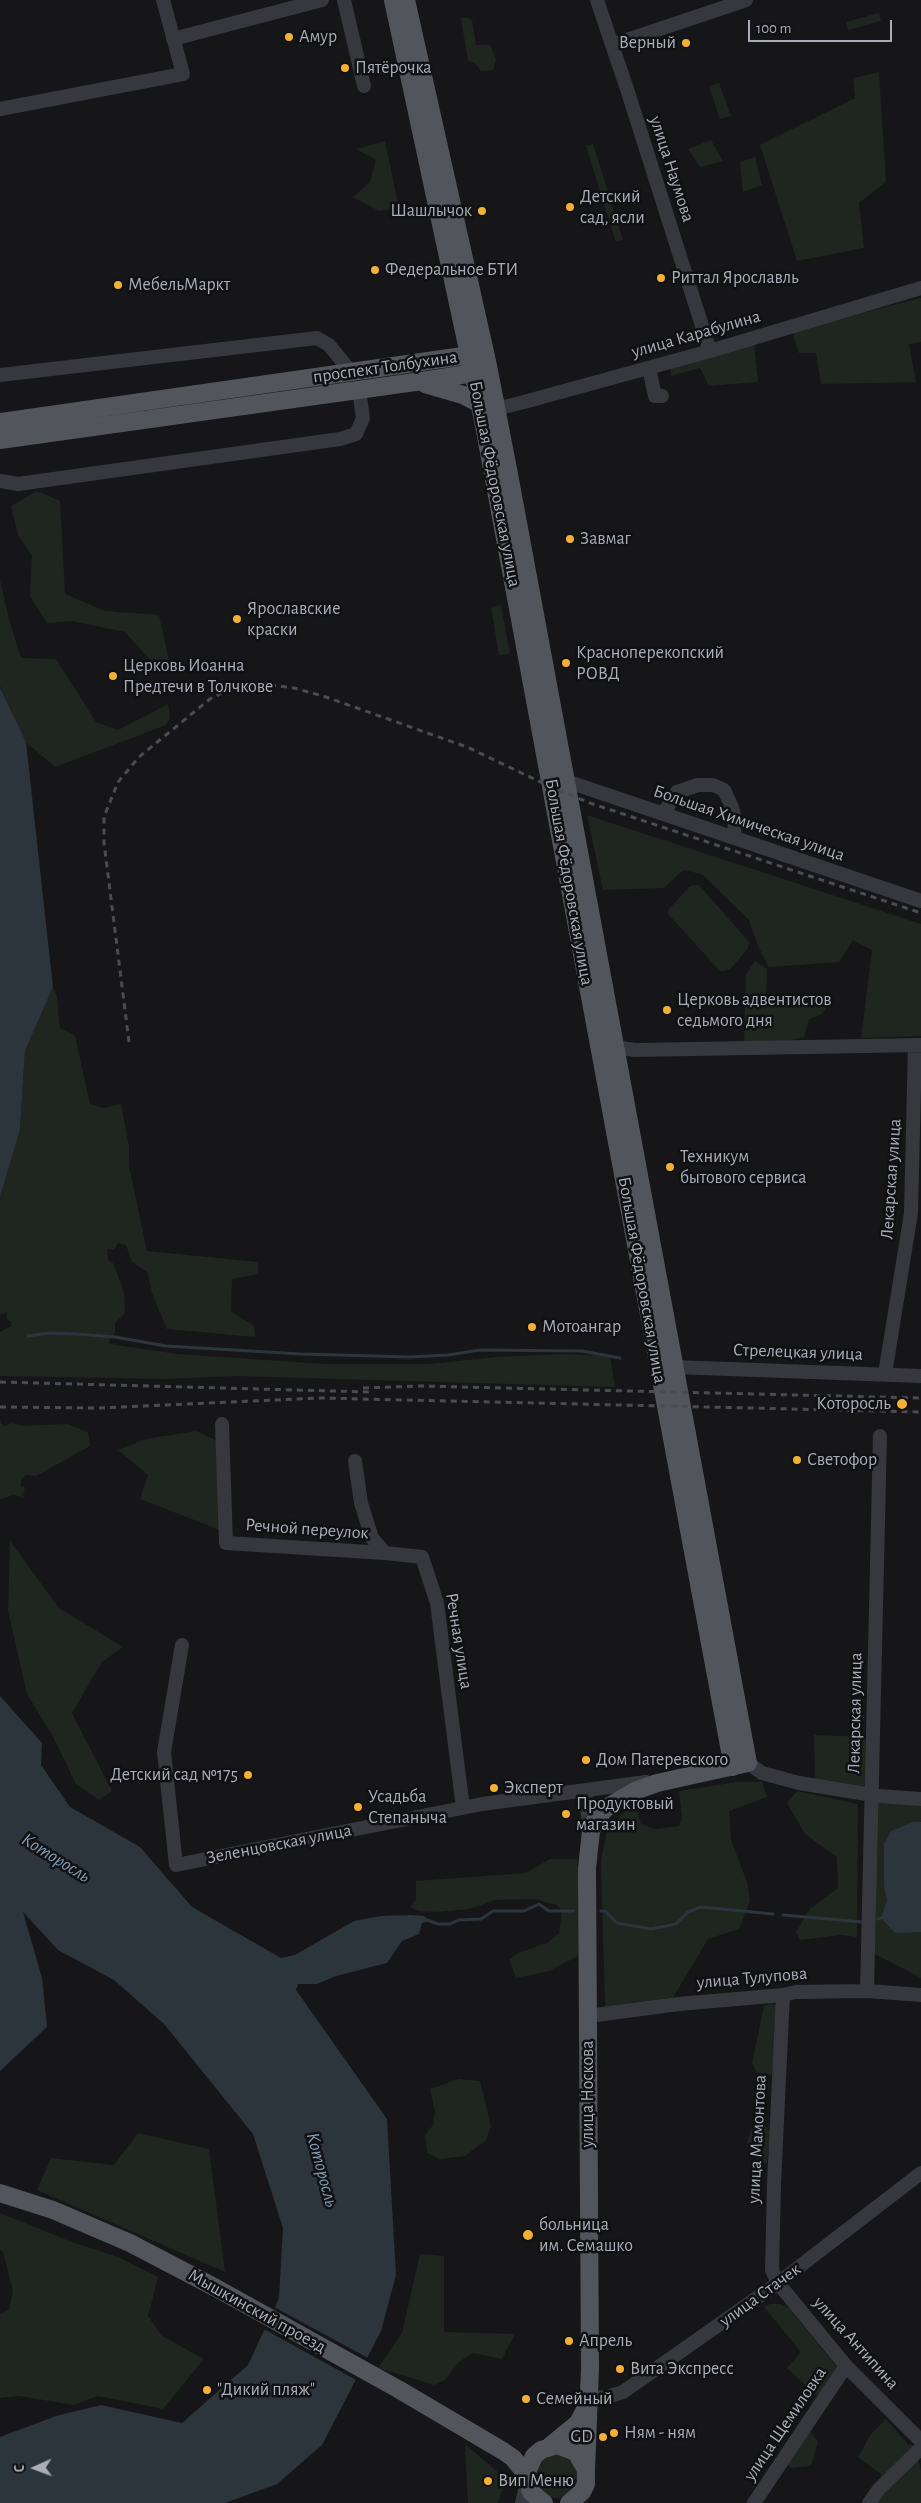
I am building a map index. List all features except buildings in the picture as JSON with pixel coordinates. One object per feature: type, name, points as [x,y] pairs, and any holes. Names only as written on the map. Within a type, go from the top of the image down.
[{"type":"main road","name":"Большая Фёдоровская улица","points":[[392,0],[465,330],[477,363]]},
{"type":"main road","name":"Большая Фёдоровская улица","points":[[406,0],[477,363],[488,407],[566,781],[607,1046],[674,1367],[740,1765]]},
{"type":"main road","points":[[435,361],[450,356],[458,350],[463,342],[465,330]]},
{"type":"main road","name":"проспект Толбухина","points":[[7,430],[351,372],[435,361],[477,363]]},
{"type":"main road","name":"проспект Толбухина","points":[[7,430],[359,390],[415,382],[477,363]]},
{"type":"main road","points":[[415,382],[457,393],[488,407]]},
{"type":"main road","name":"Большая Фёдоровская улица","points":[[488,407],[740,1765]]},
{"type":"main road","name":"Зеленцовская улица","points":[[590,1838],[600,1813],[616,1793],[740,1765]]},
{"type":"main road","name":"улица Носкова","points":[[589,2398],[587,1868],[590,1838]]},
{"type":"main road","name":"Мышкинский проезд","points":[[0,2193],[53,2210],[130,2243],[216,2288],[398,2389],[513,2458],[527,2479],[531,2492],[544,2503]]},
{"type":"main road","points":[[527,2479],[534,2456],[578,2423],[589,2398]]},
{"type":"main road","points":[[569,2503],[582,2492],[587,2473],[589,2398]]},
{"type":"main road","name":"Мышкинский проезд","points":[[503,2451],[514,2453],[564,2446],[576,2452],[587,2473]]},
{"type":"street","points":[[0,109],[183,74],[163,0]]},
{"type":"street","points":[[173,40],[322,0]]},
{"type":"street","points":[[344,0],[364,86]]},
{"type":"street","name":"улица Наумова","points":[[596,0],[710,351]]},
{"type":"street","points":[[612,45],[728,3],[746,0]]},
{"type":"street","name":"улица Карабулина","points":[[488,407],[649,368],[921,288]]},
{"type":"street","points":[[0,375],[317,338],[329,344],[351,372]]},
{"type":"street","points":[[649,368],[655,396],[662,396]]},
{"type":"street","points":[[0,481],[18,484],[340,439],[356,434],[363,418],[359,390]]},
{"type":"street","name":"Большая Химическая улица","points":[[566,781],[921,901]]},
{"type":"street","points":[[663,814],[677,792],[698,785],[713,785],[724,790],[732,807],[735,819],[734,838]]},
{"type":"street","points":[[607,1046],[635,1050],[918,1045]]},
{"type":"street","name":"Лекарская улица","points":[[885,1374],[911,1213],[918,1045]]},
{"type":"street","name":"Стрелецкая улица","points":[[674,1367],[921,1376]]},
{"type":"street","name":"Речной переулок","points":[[222,1424],[226,1543],[386,1553]]},
{"type":"street","name":"Лекарская улица","points":[[867,1991],[880,1436]]},
{"type":"street","points":[[356,1461],[364,1512],[372,1538],[386,1553]]},
{"type":"street","name":"Речная улица","points":[[386,1553],[422,1557],[437,1603],[463,1808]]},
{"type":"street","name":"Зеленцовская улица","points":[[182,1645],[164,1752],[176,1864],[463,1808],[586,1790],[616,1793]]},
{"type":"street","points":[[740,1765],[774,1777],[872,1794],[921,1799]]},
{"type":"street","name":"улица Носкова","points":[[586,1790],[590,1838]]},
{"type":"street","name":"улица Тулупова","points":[[588,2016],[796,1992],[867,1991],[921,1995]]},
{"type":"street","name":"улица Мамонтова","points":[[778,2283],[772,2270],[772,2245],[783,1995]]},
{"type":"street","name":"улица Стачек","points":[[589,2398],[608,2397],[623,2392],[778,2283],[921,2173]]},
{"type":"street","name":"улица Антипина","points":[[778,2283],[846,2366],[921,2441]]},
{"type":"street","name":"улица Щемиловка","points":[[754,2503],[846,2366]]},
{"type":"street","points":[[869,2503],[879,2489],[921,2448]]},
{"type":"street","points":[[587,2473],[588,2503]]},
{"type":"street","points":[[522,2503],[527,2479]]},
{"type":"shaded area","points":[[879,13],[881,21],[848,30],[846,22]]},
{"type":"shaded area","points":[[461,18],[472,20],[476,45],[490,45],[496,60],[493,70],[481,71],[475,63],[468,61]]},
{"type":"shaded area","points":[[879,72],[886,182],[859,203],[864,248],[797,261],[760,145],[855,98],[853,78]]},
{"type":"shaded area","points":[[719,83],[731,116],[720,119],[709,86]]},
{"type":"shaded area","points":[[711,140],[723,161],[700,167],[688,149]]},
{"type":"shaded area","points":[[385,141],[399,208],[379,211],[353,197],[370,182],[376,160],[356,149]]},
{"type":"shaded area","points":[[593,144],[623,240],[616,242],[586,146]]},
{"type":"shaded area","points":[[755,157],[762,185],[743,192],[740,162]]},
{"type":"shaded area","points":[[921,298],[921,342],[909,344],[916,382],[821,384],[816,353],[799,353],[792,331]]},
{"type":"shaded area","points":[[754,344],[758,382],[709,386],[700,368],[671,376],[670,366]]},
{"type":"shaded area","points":[[37,491],[60,501],[65,594],[105,611],[159,615],[170,665],[152,662],[125,632],[72,621],[47,623],[30,596],[32,555],[18,535],[11,506]]},
{"type":"shaded area","points":[[0,580],[21,658],[56,659],[96,722],[118,730],[168,704],[170,718],[166,725],[55,767],[26,742],[2,695],[0,685]]},
{"type":"shaded area","points":[[501,605],[510,654],[499,655],[491,607]]},
{"type":"shaded area","points":[[587,815],[921,924],[921,1036],[861,1038],[872,950],[853,940],[839,962],[769,967],[758,946],[749,920],[702,874],[683,870],[664,888],[603,890]]},
{"type":"shaded area","points":[[699,885],[750,943],[747,950],[730,969],[725,971],[720,971],[668,914],[669,909],[690,886]]},
{"type":"shaded area","points":[[755,961],[767,969],[766,996],[774,1005],[790,1000],[818,1000],[827,1007],[822,1014],[809,1019],[804,1037],[782,1042],[744,1043],[746,974]]},
{"type":"shaded area","points":[[53,987],[57,997],[60,1028],[75,1036],[90,1104],[103,1108],[121,1104],[129,1146],[129,1166],[147,1251],[258,1262],[258,1274],[232,1279],[231,1311],[254,1326],[255,1337],[167,1329],[152,1293],[148,1273],[132,1262],[126,1245],[118,1243],[114,1250],[107,1249],[108,1260],[113,1263],[124,1292],[125,1313],[115,1323],[115,1333],[110,1338],[109,1344],[178,1354],[325,1364],[429,1364],[497,1357],[561,1354],[610,1356],[615,1387],[235,1376],[165,1379],[0,1376],[0,1332],[11,1326],[11,1322],[7,1319],[6,1311],[0,1315],[0,1197],[20,1130],[25,1051]]},
{"type":"shaded area","points":[[0,1420],[3,1427],[11,1423],[22,1426],[67,1424],[88,1432],[90,1446],[36,1476],[26,1475],[21,1480],[21,1486],[25,1487],[23,1497],[13,1495],[0,1499]]},
{"type":"shaded area","points":[[196,1431],[227,1445],[220,1530],[140,1499],[148,1475],[118,1450],[146,1439]]},
{"type":"shaded area","points":[[10,1541],[59,1608],[123,1647],[102,1662],[72,1713],[112,1791],[99,1800],[76,1784],[52,1735],[27,1694],[8,1611]]},
{"type":"shaded area","points":[[814,1735],[866,1737],[865,1786],[815,1779]]},
{"type":"shaded area","points":[[737,1782],[762,1782],[767,1797],[729,1811],[731,1840],[747,1882],[750,1901],[739,1929],[708,1939],[671,2001],[608,2008],[605,2006],[601,1860],[608,1827],[627,1810],[637,1811],[641,1824],[654,1829],[679,1826],[682,1818],[679,1791]]},
{"type":"shaded area","points":[[797,1791],[858,1804],[857,1937],[842,1935],[800,1940],[796,1932],[810,1909],[838,1888],[837,1857],[805,1834],[787,1803]]},
{"type":"shaded area","points":[[877,1802],[921,1803],[921,1978],[875,1954]]},
{"type":"shaded area","points":[[550,1859],[577,1859],[580,1896],[578,1956],[549,1971],[516,1978],[509,1960],[518,1953],[547,1943],[559,1933],[562,1911],[557,1905],[534,1899],[495,1900],[470,1909],[435,1912],[419,1911],[410,1907],[416,1899],[416,1881],[526,1873]]},
{"type":"shaded area","points":[[772,2003],[778,2007],[773,2074],[768,2075],[757,2073],[752,2063],[764,2006]]},
{"type":"shaded area","points":[[459,2079],[480,2081],[491,2126],[486,2140],[465,2156],[440,2159],[427,2153],[425,2135],[433,2125],[435,2111],[430,2089]]},
{"type":"shaded area","points":[[753,2124],[766,2127],[770,2132],[767,2164],[752,2157],[747,2143]]},
{"type":"shaded area","points":[[138,2133],[209,2149],[225,2272],[37,2190],[51,2158],[114,2165]]},
{"type":"shaded area","points":[[0,2213],[77,2244],[118,2257],[158,2277],[148,2316],[162,2336],[204,2359],[163,2409],[98,2396],[74,2405],[19,2396],[0,2398],[0,2314],[9,2310],[13,2291],[3,2252],[0,2249]]},
{"type":"shaded area","points":[[420,2254],[444,2256],[444,2332],[515,2334],[502,2359],[473,2353],[459,2362],[445,2380],[435,2385],[378,2368],[402,2333]]},
{"type":"shaded area","points":[[770,2304],[781,2304],[789,2308],[839,2370],[817,2396],[787,2368],[801,2352],[764,2307]]},
{"type":"shaded area","points":[[886,2419],[908,2444],[914,2445],[912,2450],[921,2470],[921,2503],[875,2503],[882,2491],[881,2474],[858,2457],[871,2434]]},
{"type":"shaded area","points":[[810,2431],[818,2442],[811,2466],[791,2468],[788,2464]]},
{"type":"shaded area","points":[[465,2444],[500,2474],[503,2486],[498,2503],[468,2503]]},
{"type":"shaded area","points":[[556,2454],[568,2458],[574,2464],[578,2476],[574,2488],[568,2494],[556,2498],[544,2494],[538,2488],[534,2476],[538,2464],[544,2458]]},
{"type":"water","points":[[0,688],[26,742],[53,987],[25,1051],[20,1130],[0,1197]]},
{"type":"water","points":[[0,1696],[42,1743],[41,1765],[70,1807],[140,1847],[192,1907],[281,1958],[295,1955],[354,1921],[381,1916],[411,1915],[424,1916],[430,1921],[422,1923],[419,1934],[402,1941],[387,1963],[336,1976],[317,1984],[298,1984],[296,1990],[387,2119],[396,2275],[381,2331],[322,2445],[277,2484],[225,2503],[0,2503],[0,2437],[56,2416],[101,2405],[182,2423],[248,2365],[279,2298],[283,2228],[253,2134],[164,2024],[114,1980],[58,1950],[23,1912],[42,1978],[47,2027],[0,2071]]},
{"type":"water","points":[[913,1822],[921,1822],[921,1932],[895,1933],[881,1918],[887,1900],[884,1885],[884,1844],[891,1831]]},
{"type":"pier","points":[[272,2306],[370,2359],[358,2381],[262,2328]]},
{"type":"waterway","points":[[28,1336],[49,1333],[76,1334],[115,1337],[166,1346],[301,1354],[410,1357],[448,1355],[480,1350],[582,1351],[620,1358]]},
{"type":"waterway","points":[[427,1920],[438,1924],[450,1924],[459,1920],[481,1919],[493,1911],[524,1911],[539,1904],[549,1911],[573,1911]]},
{"type":"waterway","points":[[601,1911],[605,1911],[617,1923],[651,1929],[676,1924],[688,1912],[701,1907],[773,1914]]},
{"type":"waterway","points":[[783,1915],[863,1922]]},
{"type":"railway","points":[[129,1042],[104,843],[104,817],[118,782],[139,757],[210,699],[228,690],[270,685],[294,688],[323,696],[467,747],[551,787],[590,803],[921,913]]},
{"type":"railway","points":[[0,1382],[370,1392]]},
{"type":"railway","points":[[363,1388],[421,1386],[921,1398]]},
{"type":"railway","points":[[0,1407],[97,1408],[320,1398],[921,1412]]},
{"type":"place","name":"Амур","points":[[289,37]]},
{"type":"place","name":"Верный","points":[[686,43]]},
{"type":"place","name":"Пятёрочка","points":[[345,68]]},
{"type":"place","name":"Детский сад, ясли","points":[[570,207]]},
{"type":"place","name":"Шашлычок","points":[[482,211]]},
{"type":"place","name":"Федеральное БТИ","points":[[375,270]]},
{"type":"place","name":"Риттал Ярославль","points":[[661,278]]},
{"type":"place","name":"МебельМаркт","points":[[118,285]]},
{"type":"place","name":"Завмаг","points":[[570,539]]},
{"type":"place","name":"Ярославские краски","points":[[237,619]]},
{"type":"place","name":"Красноперекопский РОВД","points":[[566,663]]},
{"type":"place","name":"Церковь Иоанна Предтечи в Толчкове","points":[[113,676]]},
{"type":"place","name":"Церковь адвентистов седьмого дня","points":[[667,1010]]},
{"type":"place","name":"Техникум бытового сервиса","points":[[670,1167]]},
{"type":"place","name":"Мотоангар","points":[[532,1327]]},
{"type":"place","name":"Которосль","points":[[902,1404]]},
{"type":"place","name":"Светофор","points":[[797,1460]]},
{"type":"place","name":"Дом Патеревского","points":[[586,1760]]},
{"type":"place","name":"Детский сад №175","points":[[248,1775]]},
{"type":"place","name":"Эксперт","points":[[494,1788]]},
{"type":"place","name":"Усадьба Степаныча","points":[[358,1807]]},
{"type":"place","name":"Продуктовый магазин","points":[[566,1814]]},
{"type":"place","name":"больница им. Семашко","points":[[528,2235]]},
{"type":"place","name":"Апрель","points":[[569,2341]]},
{"type":"place","name":"Вита Экспресс","points":[[620,2369]]},
{"type":"place","name":"\"Дикий пляж\"","points":[[207,2390]]},
{"type":"place","name":"Семейный","points":[[526,2399]]},
{"type":"place","name":"Ням - ням","points":[[614,2433]]},
{"type":"place","name":"GD","points":[[603,2437]]},
{"type":"place","name":"Вип Меню","points":[[488,2481]]}]
